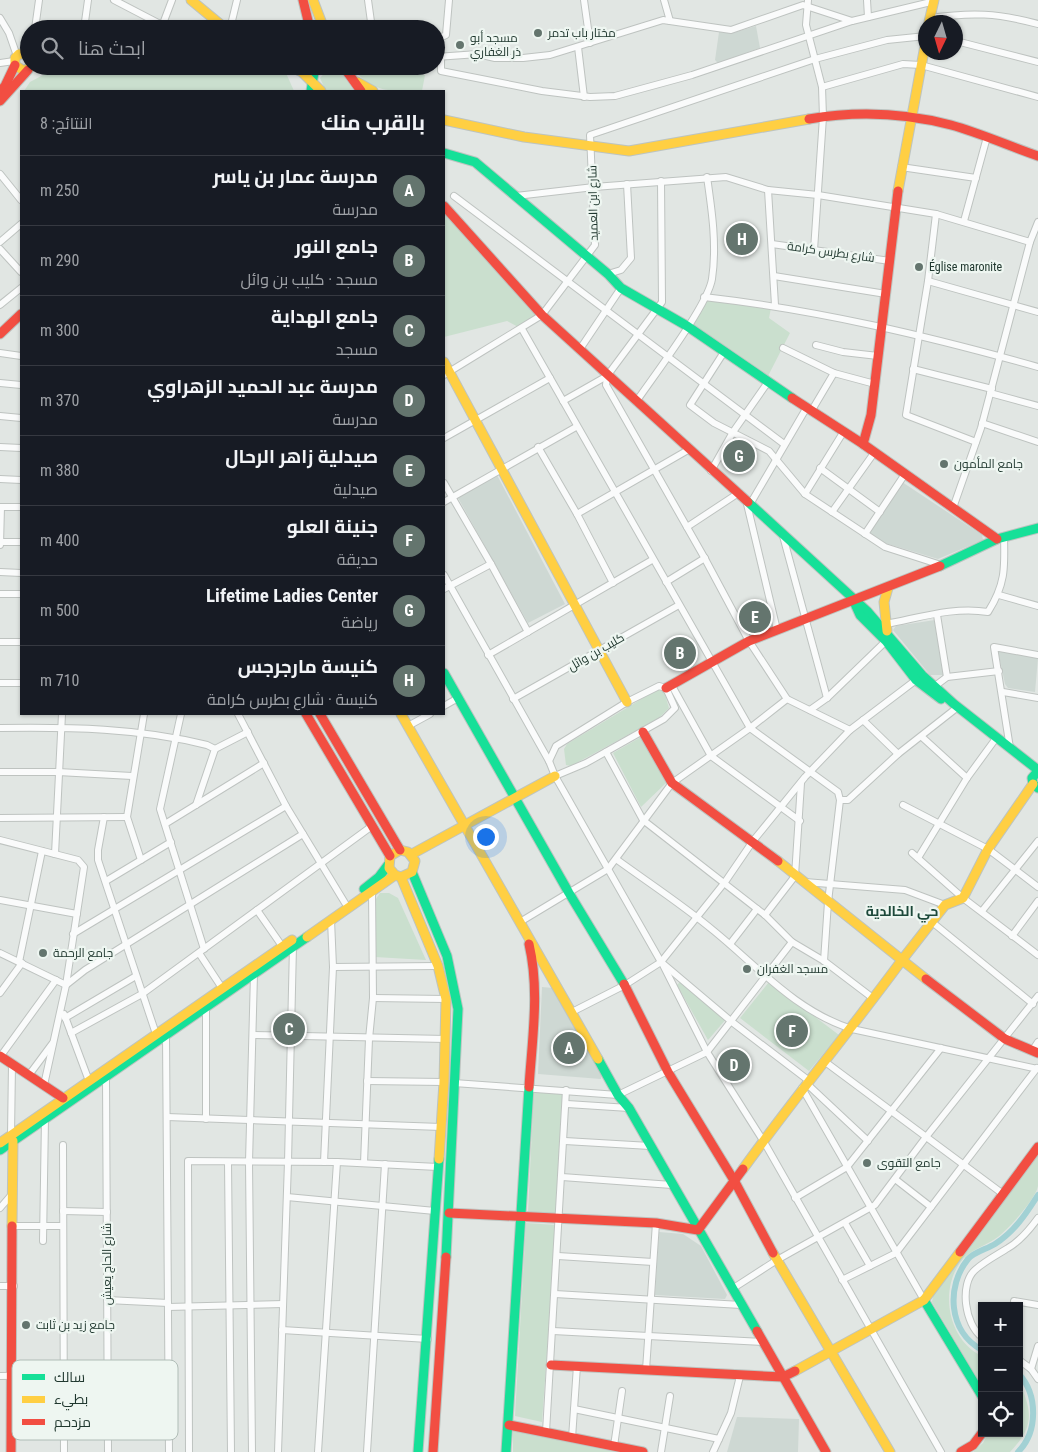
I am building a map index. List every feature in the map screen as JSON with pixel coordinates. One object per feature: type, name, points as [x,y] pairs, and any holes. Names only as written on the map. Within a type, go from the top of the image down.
[{"type":"main road","points":[[191,0],[200,4],[218,20]]},
{"type":"main road","points":[[303,0],[308,20]]},
{"type":"main road","points":[[314,0],[321,20]]},
{"type":"main road","points":[[931,15],[934,1]]},
{"type":"main road","points":[[0,91],[5,86],[15,61],[20,55]]},
{"type":"main road","points":[[863,444],[871,415],[901,167],[922,60]]},
{"type":"main road","points":[[15,61],[20,70]]},
{"type":"main road","points":[[0,101],[10,92],[16,80],[22,75]]},
{"type":"main road","points":[[304,75],[312,87]]},
{"type":"main road","points":[[350,75],[360,90]]},
{"type":"main road","points":[[350,75],[372,90]]},
{"type":"main road","points":[[445,120],[592,148],[629,151],[823,117],[871,114],[910,117],[951,125],[1038,156]]},
{"type":"main road","points":[[445,153],[475,162],[608,274],[621,288],[687,326],[863,444],[953,508],[1000,538]]},
{"type":"main road","points":[[445,207],[542,315],[748,505],[854,601],[868,611],[922,675],[1037,771]]},
{"type":"main road","points":[[0,334],[16,322]]},
{"type":"main road","points":[[447,373],[476,420],[500,469],[627,702]]},
{"type":"main road","points":[[669,686],[749,640],[888,588],[1000,538],[1038,528]]},
{"type":"main road","points":[[888,588],[884,602],[886,632],[916,680],[994,741],[1037,771]]},
{"type":"main road","points":[[445,675],[516,797],[569,894],[625,985],[668,1072],[735,1182],[777,1260],[890,1452]]},
{"type":"main road","points":[[307,715],[372,826],[398,876],[438,966],[446,999],[444,1082],[428,1339],[418,1452]]},
{"type":"main road","points":[[321,715],[400,850],[412,854],[555,776]]},
{"type":"main road","points":[[402,715],[618,1095],[629,1108],[826,1452]]},
{"type":"main road","points":[[642,732],[672,783],[753,841],[828,902],[1005,1039],[1035,1052]]},
{"type":"main road","points":[[698,1230],[805,1084],[852,1029],[945,905],[964,898],[988,849],[1035,786],[1032,778],[1037,771]]},
{"type":"main road","points":[[0,1150],[12,1138],[63,1098],[371,885],[389,860],[400,850]]},
{"type":"main road","points":[[412,854],[415,865],[412,872],[449,960],[457,989],[458,1010],[449,1213],[433,1452]]},
{"type":"main road","points":[[0,1143],[46,1119],[372,891],[398,876],[412,872]]},
{"type":"main road","points":[[506,1452],[535,994],[534,962],[527,934]]},
{"type":"main road","points":[[0,1056],[63,1098]]},
{"type":"main road","points":[[12,1138],[14,1286],[12,1360]]},
{"type":"main road","points":[[551,1364],[783,1377],[831,1353],[870,1329],[924,1300],[1038,1147]]},
{"type":"main road","points":[[449,1213],[656,1223],[698,1230]]},
{"type":"main road","points":[[924,1300],[980,1392]]},
{"type":"main road","points":[[11,1452],[12,1376]]},
{"type":"main road","points":[[509,1425],[643,1452]]},
{"type":"main road","points":[[961,1452],[973,1445],[979,1437]]},
{"type":"street","points":[[36,20],[39,0]]},
{"type":"street","points":[[85,20],[88,0]]},
{"type":"street","points":[[114,0],[150,20]]},
{"type":"street","points":[[165,20],[172,0]]},
{"type":"street","points":[[231,20],[237,0]]},
{"type":"street","points":[[368,0],[371,20]]},
{"type":"street","points":[[445,36],[449,0]]},
{"type":"street","points":[[584,0],[590,43]]},
{"type":"street","points":[[664,0],[670,21]]},
{"type":"street","points":[[867,0],[868,17]]},
{"type":"street","points":[[445,72],[542,91],[584,97],[615,96],[648,88],[852,21],[934,1]]},
{"type":"street","points":[[808,3],[806,25],[822,87],[823,117],[814,250]]},
{"type":"street","points":[[445,56],[478,54],[495,58],[523,58],[550,55],[663,20],[731,30],[808,3],[852,21]]},
{"type":"street","points":[[953,15],[1004,15],[1038,24]]},
{"type":"street","points":[[0,18],[9,33],[15,61],[0,63]]},
{"type":"street","points":[[592,148],[590,135],[815,59],[887,40],[918,37]]},
{"type":"street","points":[[963,43],[1038,62]]},
{"type":"street","points":[[578,47],[584,97]]},
{"type":"street","points":[[822,87],[903,64],[921,65],[1038,97]]},
{"type":"street","points":[[964,221],[987,137]]},
{"type":"street","name":"شارع ابن العميد","points":[[447,373],[522,329],[542,315],[595,245],[592,148]]},
{"type":"street","points":[[901,167],[976,178]]},
{"type":"street","points":[[0,174],[20,199]]},
{"type":"street","points":[[636,402],[687,326],[712,281],[714,221],[707,177]]},
{"type":"street","points":[[516,196],[627,184],[726,177],[768,190],[818,195],[936,214],[1030,242]]},
{"type":"street","points":[[563,401],[607,376],[662,302],[661,182]]},
{"type":"street","points":[[608,274],[621,270],[631,258],[627,184]]},
{"type":"street","points":[[768,190],[775,305]]},
{"type":"street","points":[[454,196],[784,444]]},
{"type":"street","points":[[936,214],[928,280],[906,415],[976,442]]},
{"type":"street","points":[[953,508],[982,423],[1030,242],[1036,236],[1038,222]]},
{"type":"street","points":[[0,242],[20,225]]},
{"type":"street","name":"شارع بطرس كرامة","points":[[772,244],[890,261]]},
{"type":"street","points":[[0,248],[20,271]]},
{"type":"street","points":[[774,276],[886,294]]},
{"type":"street","points":[[928,280],[1038,312]]},
{"type":"street","points":[[580,349],[621,288]]},
{"type":"street","points":[[0,305],[20,289]]},
{"type":"street","points":[[704,297],[775,305],[919,334],[1038,368]]},
{"type":"street","points":[[522,329],[576,427],[750,728],[809,773],[838,792],[840,800],[828,902],[824,961]]},
{"type":"street","points":[[816,345],[843,352],[878,356]]},
{"type":"street","points":[[783,348],[834,373],[875,384]]},
{"type":"street","points":[[724,352],[690,405],[714,423],[768,451],[805,494],[885,547],[940,565]]},
{"type":"street","points":[[0,353],[20,356]]},
{"type":"street","points":[[913,368],[1038,406]]},
{"type":"street","points":[[777,630],[748,505],[784,444],[834,373]]},
{"type":"street","points":[[607,376],[606,386],[705,558],[749,640],[787,699],[850,730]]},
{"type":"street","points":[[445,437],[550,378]]},
{"type":"street","points":[[711,471],[733,432],[768,382]]},
{"type":"street","points":[[0,383],[20,385]]},
{"type":"street","points":[[0,416],[20,418]]},
{"type":"street","points":[[982,423],[1038,442]]},
{"type":"street","points":[[445,502],[576,427]]},
{"type":"street","points":[[805,494],[844,432]]},
{"type":"street","points":[[538,447],[577,514],[613,582]]},
{"type":"street","points":[[0,448],[20,448]]},
{"type":"street","points":[[577,514],[688,450]]},
{"type":"street","points":[[832,512],[874,452]]},
{"type":"street","points":[[820,468],[880,512]]},
{"type":"street","points":[[865,534],[906,474]]},
{"type":"street","points":[[0,479],[20,480]]},
{"type":"street","points":[[445,485],[492,564],[528,632]]},
{"type":"street","points":[[687,527],[737,494]]},
{"type":"street","points":[[20,507],[1,507],[0,543],[20,542]]},
{"type":"street","points":[[783,536],[804,620],[827,698]]},
{"type":"street","points":[[810,710],[827,698],[886,632],[943,612],[974,610],[988,612],[999,595],[1005,574],[1000,538]]},
{"type":"street","points":[[666,582],[705,558]]},
{"type":"street","points":[[488,655],[652,560]]},
{"type":"street","points":[[492,564],[447,587],[488,655],[661,962],[707,1052],[764,1142],[941,1452]]},
{"type":"street","points":[[0,572],[20,573]]},
{"type":"street","points":[[0,594],[20,594]]},
{"type":"street","points":[[999,595],[1038,606]]},
{"type":"street","name":"كليب بن وائل","points":[[513,699],[679,605]]},
{"type":"street","points":[[937,615],[947,677]]},
{"type":"street","points":[[0,642],[20,642]]},
{"type":"street","points":[[1010,748],[1003,692],[994,647],[1038,655]]},
{"type":"street","points":[[935,686],[947,677],[999,671]]},
{"type":"street","points":[[572,1012],[625,985],[661,962],[725,882],[753,841],[809,773],[850,730],[916,680]]},
{"type":"street","points":[[0,683],[20,683]]},
{"type":"street","points":[[548,761],[556,746],[627,702],[659,686],[669,686]]},
{"type":"street","points":[[555,776],[606,752],[664,719],[675,708],[669,686]]},
{"type":"street","points":[[669,686],[711,756],[800,822]]},
{"type":"street","points":[[1003,692],[1038,698]]},
{"type":"street","points":[[445,705],[458,698]]},
{"type":"street","points":[[520,922],[608,869],[672,783],[750,728],[787,699]]},
{"type":"street","points":[[840,800],[848,800],[898,754],[954,710]]},
{"type":"street","points":[[55,854],[55,818],[62,715]]},
{"type":"street","points":[[141,860],[127,817],[132,776],[144,715]]},
{"type":"street","points":[[181,715],[160,809],[190,904],[201,951],[222,988]]},
{"type":"street","points":[[239,715],[286,806],[345,903]]},
{"type":"street","points":[[408,726],[428,715]]},
{"type":"street","points":[[863,720],[898,754]]},
{"type":"street","points":[[0,728],[61,727],[140,732],[176,737],[215,749]]},
{"type":"street","points":[[196,805],[215,749],[248,732]]},
{"type":"street","points":[[922,737],[967,778]]},
{"type":"street","points":[[918,858],[967,778],[994,741]]},
{"type":"street","points":[[606,752],[643,820],[725,882],[765,915],[792,942],[824,961],[874,999]]},
{"type":"street","points":[[165,824],[264,763]]},
{"type":"street","points":[[0,772],[58,772],[132,776]]},
{"type":"street","points":[[765,915],[795,876],[802,782]]},
{"type":"street","points":[[903,805],[988,849],[1016,868],[1038,887]]},
{"type":"street","points":[[74,934],[114,912],[286,806]]},
{"type":"street","points":[[104,817],[97,855],[114,912],[156,1034]]},
{"type":"street","points":[[0,819],[127,817]]},
{"type":"street","points":[[71,1033],[142,994],[372,826]]},
{"type":"street","points":[[66,985],[190,904],[304,834]]},
{"type":"street","points":[[0,840],[78,860],[84,867],[66,985],[44,1085]]},
{"type":"street","points":[[982,911],[1038,841]]},
{"type":"street","points":[[106,881],[171,842]]},
{"type":"street","points":[[0,993],[20,963],[42,850]]},
{"type":"street","points":[[912,853],[1012,936],[1037,951]]},
{"type":"street","points":[[616,859],[698,917],[766,978],[831,1022],[852,1029],[1037,1068],[896,1253],[842,1280]]},
{"type":"street","points":[[803,882],[905,890],[945,905]]},
{"type":"street","points":[[364,1163],[369,1039],[373,998],[372,891]]},
{"type":"street","points":[[0,900],[77,914]]},
{"type":"street","points":[[1012,936],[1038,901]]},
{"type":"street","points":[[730,944],[757,909]]},
{"type":"street","points":[[257,910],[282,946]]},
{"type":"street","points":[[324,1162],[333,966],[331,920]]},
{"type":"street","points":[[932,922],[1033,1004]]},
{"type":"street","points":[[454,1083],[618,1095],[707,1052],[792,942]]},
{"type":"street","points":[[278,1452],[293,946]]},
{"type":"street","points":[[0,953],[66,985]]},
{"type":"street","points":[[661,962],[805,1084],[868,1141]]},
{"type":"street","points":[[333,966],[438,966]]},
{"type":"street","points":[[252,1452],[249,1162],[252,1120],[254,974]]},
{"type":"street","points":[[65,1018],[136,976]]},
{"type":"street","points":[[0,1056],[56,980]]},
{"type":"street","points":[[732,1289],[777,1260],[875,1206],[926,1137],[990,1059],[1038,996]]},
{"type":"street","points":[[373,998],[446,999]]},
{"type":"street","points":[[62,1006],[89,1081]]},
{"type":"street","points":[[206,1007],[206,1119]]},
{"type":"street","points":[[166,1035],[168,1360]]},
{"type":"street","points":[[253,1035],[446,1040]]},
{"type":"street","points":[[29,1075],[54,1041]]},
{"type":"street","points":[[1035,1052],[1038,1042]]},
{"type":"street","points":[[795,1198],[847,1167],[941,1048]]},
{"type":"street","points":[[824,1061],[1003,1194]]},
{"type":"street","points":[[12,1064],[12,1138]]},
{"type":"street","name":"شارع الحاج يعيش","points":[[106,1077],[108,1360]]},
{"type":"street","points":[[367,1081],[444,1082]]},
{"type":"street","points":[[805,1084],[847,1167],[924,1300]]},
{"type":"street","points":[[546,1432],[565,1141],[566,1090]]},
{"type":"street","points":[[567,1104],[629,1108]]},
{"type":"street","points":[[166,1117],[441,1127]]},
{"type":"street","points":[[43,1241],[46,1119]]},
{"type":"street","points":[[565,1141],[650,1146]]},
{"type":"street","points":[[63,1145],[64,1360]]},
{"type":"street","points":[[189,1452],[188,1161],[337,1162],[438,1167]]},
{"type":"street","points":[[228,1162],[230,1452]]},
{"type":"street","points":[[318,1452],[337,1162]]},
{"type":"street","points":[[367,1452],[385,1164]]},
{"type":"street","points":[[562,1178],[672,1185]]},
{"type":"street","points":[[895,1179],[931,1207]]},
{"type":"street","points":[[0,1208],[13,1193]]},
{"type":"street","points":[[287,1197],[435,1211]]},
{"type":"street","points":[[63,1211],[107,1212]]},
{"type":"street","points":[[978,1334],[974,1331],[967,1312],[967,1291],[973,1271],[1010,1247],[1031,1228],[1038,1218]]},
{"type":"street","points":[[646,1370],[656,1223]]},
{"type":"street","points":[[845,1223],[870,1266]]},
{"type":"street","points":[[13,1226],[63,1226]]},
{"type":"street","points":[[558,1256],[653,1262]]},
{"type":"street","points":[[0,1286],[14,1286]]},
{"type":"street","points":[[556,1294],[741,1305]]},
{"type":"street","points":[[107,1300],[189,1306],[283,1304]]},
{"type":"street","points":[[1014,1301],[1038,1306]]},
{"type":"street","points":[[282,1330],[428,1339]]},
{"type":"street","points":[[553,1331],[762,1342]]},
{"type":"street","points":[[1031,1369],[1038,1346]]},
{"type":"street","points":[[1023,1363],[1031,1369],[1038,1379]]},
{"type":"street","points":[[572,1438],[578,1366]]},
{"type":"street","points":[[0,1376],[12,1376]]},
{"type":"street","points":[[713,1452],[731,1413],[740,1376]]},
{"type":"street","points":[[614,1446],[622,1391]]},
{"type":"street","points":[[661,1452],[670,1396]]},
{"type":"street","points":[[574,1409],[719,1439]]},
{"type":"shaded area","points":[[756,26],[760,48],[718,63],[715,60],[719,32],[733,33]]},
{"type":"shaded area","points":[[497,475],[565,604],[528,623],[458,498]]},
{"type":"shaded area","points":[[902,482],[982,535],[983,540],[938,559],[885,543],[869,533]]},
{"type":"shaded area","points":[[935,620],[944,675],[930,675],[893,630],[896,626]]},
{"type":"shaded area","points":[[998,651],[1038,658],[1035,692],[1008,688],[1005,684]]},
{"type":"shaded area","points":[[542,987],[553,988],[602,1074],[601,1079],[538,1074]]},
{"type":"shaded area","points":[[659,1232],[683,1234],[701,1246],[727,1295],[725,1299],[655,1295]]},
{"type":"shaded area","points":[[737,1417],[799,1419],[798,1452],[727,1452]]},
{"type":"green space","points":[[43,75],[287,75],[294,90],[25,90],[30,82]]},
{"type":"green space","points":[[323,75],[343,75],[353,90],[326,90],[320,78]]},
{"type":"green space","points":[[359,75],[425,75],[422,90],[388,90],[372,85]]},
{"type":"green space","points":[[445,207],[542,315],[522,329],[507,321],[445,337]]},
{"type":"green space","points":[[706,300],[771,308],[769,318],[790,333],[766,380],[692,324]]},
{"type":"green space","points":[[658,689],[664,691],[669,708],[659,718],[571,766],[566,765],[564,749],[567,744]]},
{"type":"green space","points":[[641,737],[666,783],[641,807],[613,753]]},
{"type":"green space","points":[[380,893],[389,893],[398,898],[426,960],[375,957],[376,899]]},
{"type":"green space","points":[[680,982],[727,1018],[708,1040],[677,985]]},
{"type":"green space","points":[[769,982],[839,1035],[809,1071],[740,1018]]},
{"type":"green space","points":[[534,1089],[565,1091],[558,1215],[528,1212]]},
{"type":"green space","points":[[1038,1155],[1038,1186],[1032,1199],[1013,1223],[1000,1235],[972,1252],[960,1263],[950,1288],[949,1301],[955,1328],[971,1349],[978,1353],[978,1379],[932,1302],[934,1291]]},
{"type":"green space","points":[[526,1223],[556,1225],[542,1422],[515,1416]]},
{"type":"green space","points":[[1023,1391],[1029,1411],[1029,1419],[1023,1436]]},
{"type":"green space","points":[[513,1431],[615,1452],[513,1452]]},
{"type":"green space","points":[[986,1437],[1022,1437],[1010,1452],[973,1452],[983,1443]]},
{"type":"waterway","points":[[978,1347],[962,1332],[957,1320],[954,1308],[956,1282],[968,1259],[995,1244],[1008,1234],[1024,1216],[1038,1195]]},
{"type":"waterway","points":[[1018,1452],[1025,1444],[1029,1434],[1033,1413],[1030,1392],[1023,1380]]},
{"type":"traffic: fast","points":[[311,90],[314,75]]},
{"type":"traffic: fast","points":[[445,153],[475,162],[608,274],[621,288],[687,326],[792,398]]},
{"type":"traffic: fast","points":[[748,502],[867,611],[922,675],[954,704],[1038,770]]},
{"type":"traffic: fast","points":[[940,566],[997,539],[1038,528]]},
{"type":"traffic: fast","points":[[855,604],[860,615],[886,641],[916,680],[941,699]]},
{"type":"traffic: fast","points":[[445,675],[569,893],[624,984]]},
{"type":"traffic: fast","points":[[1038,771],[1032,778],[1033,784],[1038,788]]},
{"type":"traffic: fast","points":[[364,889],[379,877],[388,865]]},
{"type":"traffic: fast","points":[[412,872],[447,956],[458,1009],[446,1257]]},
{"type":"traffic: fast","points":[[0,1150],[307,937]]},
{"type":"traffic: fast","points":[[598,1059],[618,1095],[629,1108],[757,1331]]},
{"type":"traffic: fast","points":[[506,1452],[529,1087]]},
{"type":"traffic: fast","points":[[418,1452],[439,1159]]},
{"type":"traffic: fast","points":[[924,1300],[980,1392]]},
{"type":"traffic: slow","points":[[191,0],[215,20]]},
{"type":"traffic: slow","points":[[313,0],[321,20]]},
{"type":"traffic: slow","points":[[931,15],[934,0]]},
{"type":"traffic: slow","points":[[20,54],[15,58],[15,65],[20,68]]},
{"type":"traffic: slow","points":[[898,191],[922,60]]},
{"type":"traffic: slow","points":[[305,75],[320,90]]},
{"type":"traffic: slow","points":[[357,82],[371,90]]},
{"type":"traffic: slow","points":[[445,120],[524,137],[629,151],[809,119]]},
{"type":"traffic: slow","points":[[445,364],[627,702]]},
{"type":"traffic: slow","points":[[887,631],[884,602],[888,588]]},
{"type":"traffic: slow","points":[[402,715],[598,1059]]},
{"type":"traffic: slow","points":[[412,854],[555,776]]},
{"type":"traffic: slow","points":[[926,979],[902,960],[945,905],[963,898],[988,849],[1033,784]]},
{"type":"traffic: slow","points":[[401,877],[412,872],[415,861],[408,852],[400,850],[390,856],[389,868],[395,875],[401,877],[438,966],[446,999],[444,1082],[439,1159]]},
{"type":"traffic: slow","points":[[743,1169],[902,960],[778,861]]},
{"type":"traffic: slow","points":[[307,937],[395,875]]},
{"type":"traffic: slow","points":[[0,1143],[292,940]]},
{"type":"traffic: slow","points":[[12,1226],[13,1141]]},
{"type":"traffic: slow","points":[[795,1371],[924,1300],[960,1252]]},
{"type":"traffic: slow","points":[[773,1253],[890,1452]]},
{"type":"traffic: jam","points":[[303,0],[308,20]]},
{"type":"traffic: jam","points":[[0,91],[5,86],[15,65]]},
{"type":"traffic: jam","points":[[0,101],[23,75]]},
{"type":"traffic: jam","points":[[349,75],[360,90]]},
{"type":"traffic: jam","points":[[809,119],[862,114],[916,118],[962,128],[1038,156]]},
{"type":"traffic: jam","points":[[863,444],[871,415],[898,191]]},
{"type":"traffic: jam","points":[[445,207],[542,315],[748,502]]},
{"type":"traffic: jam","points":[[0,334],[20,315]]},
{"type":"traffic: jam","points":[[792,398],[863,444],[997,539]]},
{"type":"traffic: jam","points":[[666,688],[749,641],[940,566]]},
{"type":"traffic: jam","points":[[307,715],[390,856]]},
{"type":"traffic: jam","points":[[321,715],[400,850]]},
{"type":"traffic: jam","points":[[643,732],[672,783],[778,861]]},
{"type":"traffic: jam","points":[[529,944],[535,998],[529,1087]]},
{"type":"traffic: jam","points":[[926,979],[1005,1039],[1038,1053]]},
{"type":"traffic: jam","points":[[624,984],[668,1072],[735,1182],[773,1253]]},
{"type":"traffic: jam","points":[[0,1056],[63,1098]]},
{"type":"traffic: jam","points":[[960,1252],[1038,1147]]},
{"type":"traffic: jam","points":[[449,1213],[656,1223],[698,1230],[743,1169]]},
{"type":"traffic: jam","points":[[11,1452],[12,1226]]},
{"type":"traffic: jam","points":[[433,1452],[446,1257]]},
{"type":"traffic: jam","points":[[757,1331],[826,1452]]},
{"type":"traffic: jam","points":[[551,1365],[783,1377],[795,1371]]},
{"type":"traffic: jam","points":[[509,1425],[643,1452]]},
{"type":"traffic: jam","points":[[961,1452],[973,1445],[979,1437]]},
{"type":"place","name":"مختار باب تدمر","points":[[538,33]]},
{"type":"place","name":"مسجد أبو ذر الغفاري","points":[[460,45]]},
{"type":"place","name":"كنيسة مارجرجس","points":[[742,239]]},
{"type":"place","name":"Église maronite","points":[[919,267]]},
{"type":"place","name":"Lifetime Ladies Center","points":[[739,456]]},
{"type":"place","name":"جامع المأمون","points":[[944,464]]},
{"type":"place","name":"صيدلية زاهر الرحال","points":[[755,617]]},
{"type":"place","name":"جامع النور","points":[[680,653]]},
{"type":"place","name":"جامع الرحمة","points":[[43,953]]},
{"type":"place","name":"مسجد الغفران","points":[[747,969]]},
{"type":"place","name":"جامع الهداية","points":[[289,1029]]},
{"type":"place","name":"جنينة العلو","points":[[792,1031]]},
{"type":"place","name":"مدرسة عمار بن ياسر","points":[[569,1048]]},
{"type":"place","name":"مدرسة عبد الحميد الزهراوي","points":[[734,1065]]},
{"type":"place","name":"جامع التقوى","points":[[867,1163]]},
{"type":"place","name":"جامع زيد بن ثابت","points":[[26,1325]]},
{"type":"district","name":"حي الخالدية","points":[[902,911]]}]
